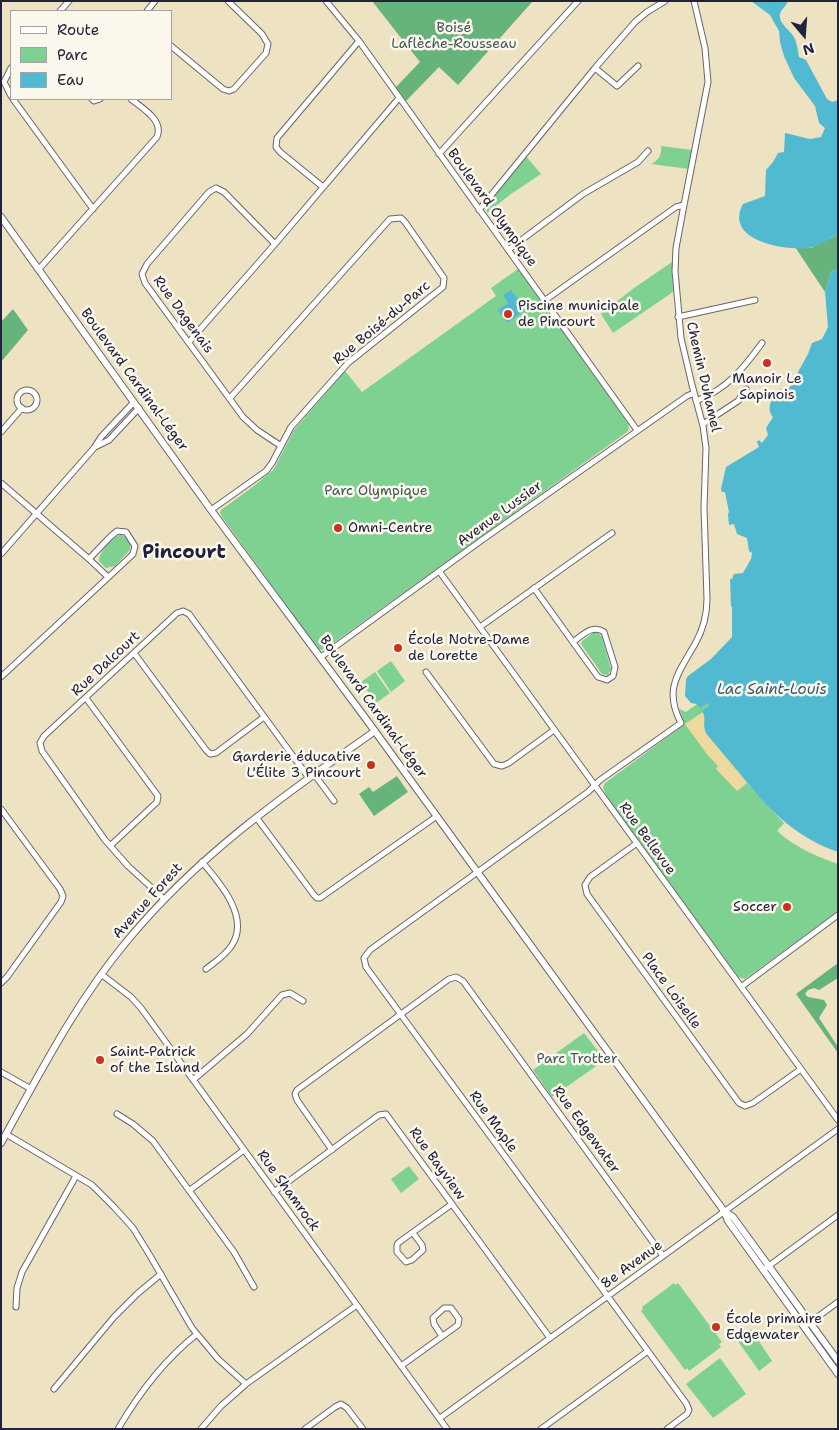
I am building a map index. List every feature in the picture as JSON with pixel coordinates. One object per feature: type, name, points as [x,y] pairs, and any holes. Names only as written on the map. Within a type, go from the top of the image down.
[{"type":"street","points":[[172,47],[223,89],[229,91],[234,89],[266,53],[268,44],[262,34],[228,1]]},
{"type":"street","name":"Boulevard Olympique","points":[[326,1],[359,41],[637,430]]},
{"type":"street","points":[[439,154],[578,1]]},
{"type":"street","points":[[480,210],[595,68],[640,17],[665,1]]},
{"type":"street","name":"Chemin Duhamel","points":[[594,786],[681,723],[675,708],[674,682],[681,664],[699,636],[705,621],[707,606],[704,508],[707,454],[703,424],[682,345],[678,317],[675,265],[684,205],[708,82],[705,48],[694,1]]},
{"type":"street","points":[[323,187],[280,152],[276,147],[276,138],[359,41]]},
{"type":"street","points":[[595,68],[617,86],[638,66]]},
{"type":"street","points":[[10,70],[4,82],[10,94]]},
{"type":"street","points":[[189,342],[399,98]]},
{"type":"street","points":[[13,100],[93,209]]},
{"type":"street","points":[[39,269],[159,134],[156,120],[133,100]]},
{"type":"street","points":[[508,250],[583,194],[638,162],[648,151]]},
{"type":"street","name":"Rue Dagenais","points":[[275,244],[224,192],[216,188],[209,192],[142,271],[142,276],[145,283],[250,424],[281,446]]},
{"type":"street","points":[[544,301],[678,205],[684,205]]},
{"type":"street","name":"Boulevard Cardinal-Léger","points":[[1,218],[211,510],[321,657],[724,1211],[728,1221],[766,1268],[838,1374]]},
{"type":"street","name":"Rue Boisé-du-Parc","points":[[211,510],[266,471],[300,416],[348,363],[443,287],[444,278],[401,218],[390,219],[230,398]]},
{"type":"street","points":[[678,317],[755,300]]},
{"type":"street","points":[[696,402],[725,386],[739,374],[762,343]]},
{"type":"street","points":[[703,424],[738,401],[746,389]]},
{"type":"street","name":"Avenue Lussier","points":[[321,657],[637,430],[694,393]]},
{"type":"street","points":[[1,554],[94,448],[101,437],[134,402]]},
{"type":"street","points":[[1,432],[22,408]]},
{"type":"street","points":[[94,448],[110,440],[139,408]]},
{"type":"street","points":[[1,482],[90,559],[108,577]]},
{"type":"street","points":[[1,677],[130,558],[135,550],[133,541],[126,532],[118,531],[113,533],[90,559]]},
{"type":"street","points":[[480,627],[612,533]]},
{"type":"street","name":"Rue Bellevue","points":[[439,571],[801,1069],[837,1115]]},
{"type":"street","points":[[534,588],[574,641],[598,677],[604,680],[613,676],[615,667],[604,632],[598,628],[591,630],[574,641]]},
{"type":"street","name":"Rue Dalcourt","points":[[164,899],[128,866],[111,846],[39,746],[44,736],[180,611],[186,612],[264,717],[334,800]]},
{"type":"street","points":[[134,653],[210,754],[216,753],[264,717]]},
{"type":"street","points":[[426,672],[494,764],[502,766],[509,763],[554,730]]},
{"type":"street","points":[[86,698],[158,796],[157,802],[111,846]]},
{"type":"street","name":"Avenue Forest","points":[[1,1143],[74,1016],[101,974],[164,899],[202,862],[256,817],[375,731]]},
{"type":"street","points":[[478,872],[594,786]]},
{"type":"street","points":[[1,808],[60,889],[63,896],[56,910],[7,978],[1,982]]},
{"type":"street","points":[[256,817],[315,897],[320,898],[437,816]]},
{"type":"street","name":"Place Loiselle","points":[[637,843],[586,881],[585,889],[598,909],[739,1103],[745,1106],[753,1103],[801,1069]]},
{"type":"street","points":[[202,862],[226,893],[234,910],[238,926],[235,939],[229,949],[206,970]]},
{"type":"street","name":"Rue Maple","points":[[478,872],[370,950],[364,958],[366,967],[686,1404],[689,1410],[687,1414],[666,1429]]},
{"type":"street","points":[[741,986],[838,915]]},
{"type":"street","name":"Rue Shamrock","points":[[101,974],[138,1005],[447,1429]]},
{"type":"street","name":"Rue Edgewater","points":[[401,1014],[452,977],[463,981],[663,1256]]},
{"type":"street","points":[[193,1080],[247,1034],[282,995],[290,993],[303,1001]]},
{"type":"street","points":[[332,1150],[295,1097],[297,1090],[401,1014]]},
{"type":"street","points":[[1,1072],[31,1089]]},
{"type":"street","points":[[117,1114],[133,1124],[153,1141],[234,1252],[254,1287]]},
{"type":"street","name":"Rue Bayview","points":[[274,1192],[379,1115],[386,1114],[550,1338]]},
{"type":"street","name":"8e Avenue","points":[[440,1418],[838,1129]]},
{"type":"street","points":[[6,1134],[92,1185],[114,1207],[133,1228],[180,1310],[197,1334],[218,1359],[246,1384]]},
{"type":"street","points":[[190,1190],[244,1150]]},
{"type":"street","points":[[16,1307],[17,1288],[22,1272],[76,1176]]},
{"type":"street","points":[[413,1233],[422,1245],[423,1250],[412,1260],[406,1262],[397,1252],[396,1247],[398,1243],[452,1204]]},
{"type":"street","points":[[766,1268],[838,1215]]},
{"type":"street","points":[[54,1389],[114,1317],[161,1274]]},
{"type":"street","points":[[806,1325],[838,1302]]},
{"type":"street","points":[[201,1429],[246,1384],[357,1304]]},
{"type":"street","points":[[402,1366],[442,1336],[459,1323],[457,1316],[451,1308],[444,1308],[433,1318],[434,1324],[442,1336]]},
{"type":"street","name":"Boulevard Cardinal-Léger","points":[[806,1325],[838,1361]]},
{"type":"street","points":[[118,1429],[144,1388],[179,1350],[197,1334]]},
{"type":"street","points":[[541,1429],[648,1351]]},
{"type":"street","points":[[305,1429],[335,1406],[341,1404],[348,1408],[363,1429]]},
{"type":"green space","name":"Boisé Laflèche-Rousseau","points":[[372,1],[533,1],[458,85],[439,67],[406,101],[396,87],[420,62]]},
{"type":"green space","points":[[661,146],[692,150],[689,169],[651,164],[659,157]]},
{"type":"green space","points":[[526,156],[541,174],[487,213],[486,206]]},
{"type":"green space","points":[[838,234],[838,269],[831,272],[825,292],[795,247],[811,248]]},
{"type":"green space","points":[[672,262],[673,292],[613,333],[601,314]]},
{"type":"green space","name":"Parc Olympique","points":[[518,269],[628,423],[629,429],[325,649],[320,650],[222,517],[221,510],[274,469],[294,430],[345,371],[362,392],[496,296],[491,288]]},
{"type":"green space","points":[[13,309],[28,330],[1,362],[1,322]]},
{"type":"green space","points":[[119,535],[124,536],[128,540],[130,550],[115,566],[106,568],[99,561],[101,554],[109,543]]},
{"type":"green space","points":[[594,632],[602,637],[611,669],[608,675],[602,674],[581,644],[582,641]]},
{"type":"green space","points":[[391,661],[405,681],[391,692],[377,671]]},
{"type":"green space","points":[[375,672],[390,693],[376,703],[361,682]]},
{"type":"green space","points":[[707,703],[737,770],[784,823],[777,831],[791,842],[821,858],[838,864],[838,911],[745,979],[738,977],[608,800],[603,788],[605,783],[685,724],[679,709],[686,712],[697,704]]},
{"type":"green space","points":[[397,776],[408,792],[374,816],[359,794],[369,787],[373,792]]},
{"type":"green space","points":[[838,963],[838,978],[819,990],[814,988],[808,990],[805,994],[808,997],[824,1000],[827,1005],[819,1018],[838,1047],[838,1053],[796,994]]},
{"type":"green space","name":"Parc Trotter","points":[[584,1033],[605,1060],[552,1097],[533,1070]]},
{"type":"green space","points":[[409,1166],[419,1179],[401,1193],[391,1179]]},
{"type":"green space","points":[[674,1283],[675,1285],[678,1283],[722,1342],[719,1344],[721,1347],[689,1371],[687,1368],[685,1370],[641,1311],[642,1307]]},
{"type":"green space","points":[[751,1329],[772,1361],[759,1371],[737,1340]]},
{"type":"green space","points":[[720,1358],[746,1394],[713,1418],[686,1384]]},
{"type":"sand","points":[[703,712],[706,717],[704,725],[706,733],[747,783],[737,791],[716,769],[718,766],[685,724]]},
{"type":"water","points":[[751,1],[788,1],[780,17],[782,23],[794,37],[799,57],[806,60],[827,99],[832,102],[838,100],[838,234],[809,248],[786,248],[760,241],[749,235],[742,227],[739,217],[743,204],[765,196],[766,170],[778,153],[784,152],[785,133],[810,139],[821,137],[825,128],[819,123],[815,106],[794,78],[784,56],[779,31],[770,15]]},
{"type":"water","name":"Lac Saint-Louis","points":[[838,269],[838,852],[822,846],[794,829],[759,797],[706,733],[702,711],[709,706],[707,703],[700,708],[697,704],[691,703],[685,696],[686,679],[688,676],[711,659],[732,637],[730,579],[732,579],[734,574],[743,573],[751,559],[752,553],[749,551],[747,538],[737,534],[734,524],[729,525],[729,512],[725,492],[722,492],[721,489],[726,467],[759,447],[757,442],[759,440],[762,443],[768,435],[766,428],[773,417],[770,410],[772,399],[779,389],[788,390],[812,343],[822,339],[828,327],[825,292],[831,272]]},
{"type":"water","points":[[511,290],[525,310],[507,323],[498,310],[508,303],[503,295]]},
{"type":"place","name":"Piscine municipale de Pincourt","points":[[508,314]]},
{"type":"place","name":"Manoir Le Sapinois","points":[[767,363]]},
{"type":"place","name":"Omni-Centre","points":[[338,528]]},
{"type":"place","name":"École Notre-Dame de Lorette","points":[[398,648]]},
{"type":"place","name":"Garderie éducative L'Élite 3 Pincourt","points":[[371,765]]},
{"type":"place","name":"Soccer","points":[[787,907]]},
{"type":"place","name":"Saint-Patrick of the Island","points":[[100,1060]]},
{"type":"place","name":"École primaire Edgewater","points":[[716,1327]]},
{"type":"district","name":"Pincourt","points":[[184,553]]}]
